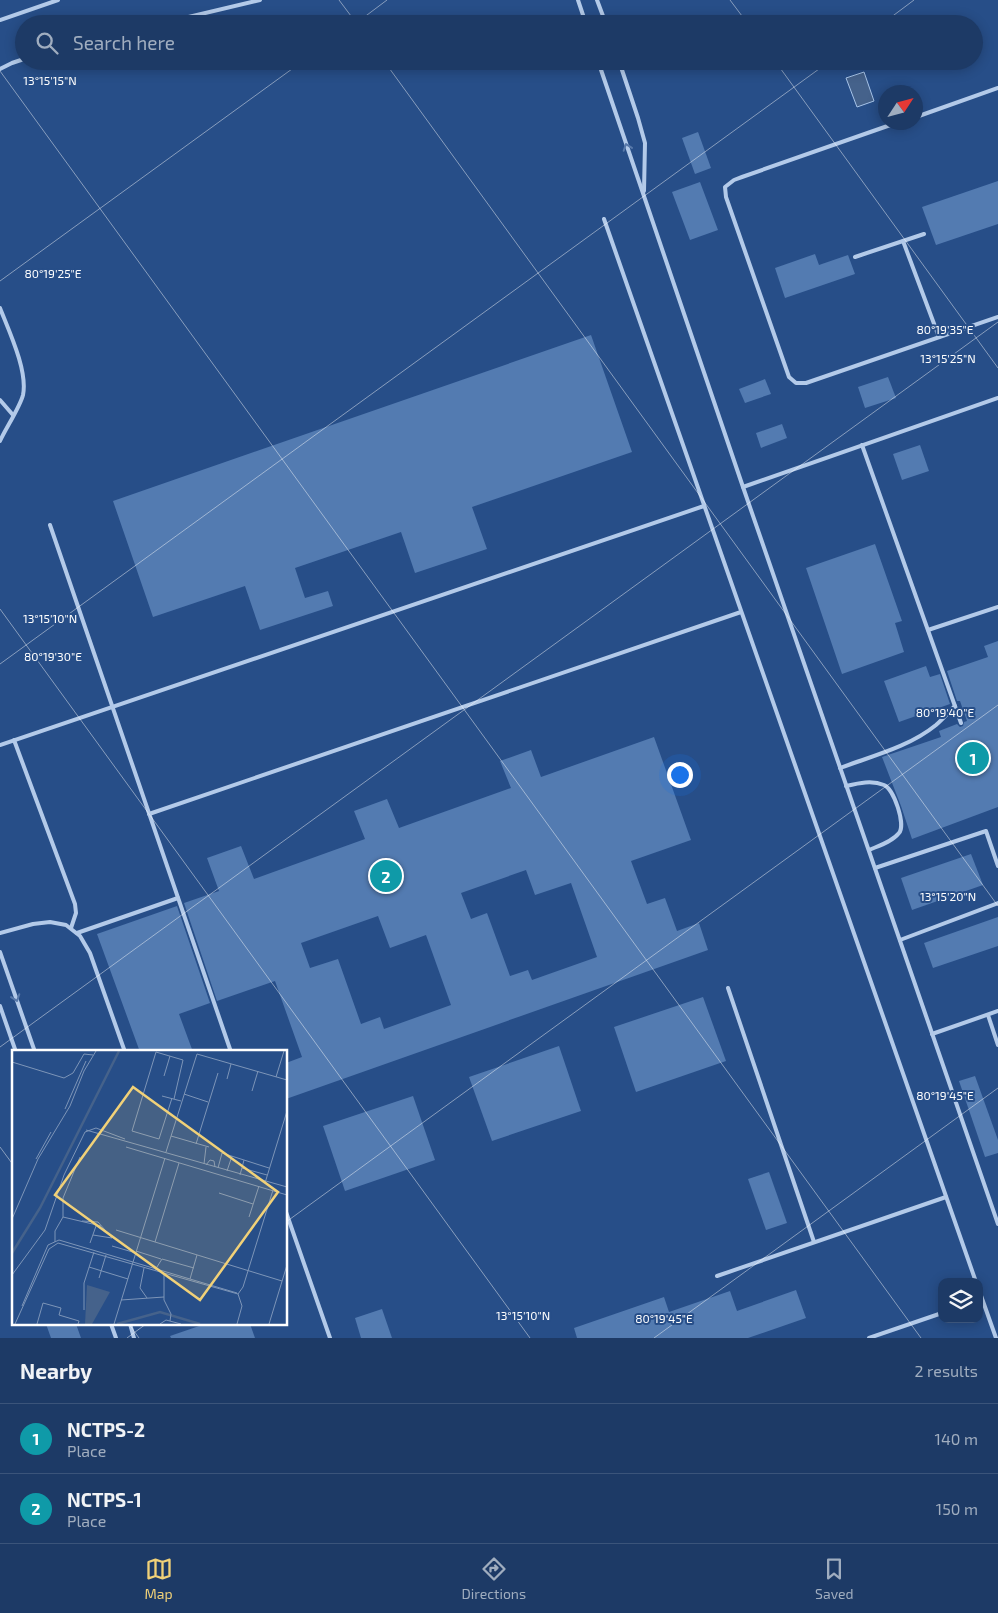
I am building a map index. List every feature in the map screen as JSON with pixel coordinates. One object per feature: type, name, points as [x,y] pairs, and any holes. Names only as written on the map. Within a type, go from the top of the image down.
[{"type":"lane","points":[[0,20],[58,0]]},
{"type":"lane","points":[[197,15],[260,0]]},
{"type":"lane","points":[[578,0],[583,15]]},
{"type":"lane","points":[[598,0],[603,15]]},
{"type":"lane","points":[[0,69],[15,62]]},
{"type":"lane","points":[[601,70],[846,786],[997,1216],[998,1224]]},
{"type":"lane","points":[[622,70],[645,143],[644,193]]},
{"type":"lane","points":[[923,115],[998,88]]},
{"type":"lane","points":[[878,130],[734,180],[726,187],[726,197],[792,381],[800,384],[806,383],[998,317]]},
{"type":"lane","points":[[604,219],[975,1278]]},
{"type":"lane","points":[[855,257],[924,234]]},
{"type":"lane","points":[[903,241],[939,337]]},
{"type":"lane","points":[[0,308],[17,352],[24,382],[23,396],[0,440]]},
{"type":"lane","points":[[743,487],[998,398]]},
{"type":"lane","points":[[0,400],[13,415]]},
{"type":"lane","points":[[862,444],[961,723]]},
{"type":"lane","points":[[0,744],[704,506]]},
{"type":"lane","points":[[50,525],[230,1050]]},
{"type":"lane","points":[[928,630],[998,607]]},
{"type":"lane","points":[[149,814],[741,612]]},
{"type":"lane","points":[[840,768],[914,739],[935,726],[955,706]]},
{"type":"lane","points":[[14,740],[75,904],[76,913],[71,928]]},
{"type":"lane","points":[[846,786],[863,782],[876,783],[886,786],[891,791],[901,819],[902,828],[899,833],[886,842],[869,850]]},
{"type":"lane","points":[[875,868],[986,832],[998,866]]},
{"type":"lane","points":[[77,933],[178,898]]},
{"type":"lane","points":[[900,940],[998,904]]},
{"type":"lane","points":[[0,933],[32,924],[50,922],[66,924],[77,933],[90,953],[125,1050]]},
{"type":"lane","points":[[0,952],[34,1050]]},
{"type":"lane","points":[[728,988],[814,1242]]},
{"type":"lane","points":[[0,1006],[15,1050]]},
{"type":"lane","points":[[932,1034],[998,1011]]},
{"type":"lane","points":[[988,1015],[998,1045]]},
{"type":"lane","points":[[717,1276],[946,1197]]},
{"type":"lane","points":[[288,1218],[330,1338]]},
{"type":"lane","points":[[983,1304],[996,1338]]},
{"type":"lane","points":[[869,1338],[938,1314]]},
{"type":"lane","points":[[112,1326],[116,1338]]},
{"type":"water","points":[[864,72],[874,101],[857,107],[846,78]]},
{"type":"building","points":[[698,132],[711,168],[695,174],[682,138]]},
{"type":"building","points":[[998,181],[998,224],[936,245],[922,207]]},
{"type":"building","points":[[700,182],[718,230],[690,240],[672,192]]},
{"type":"building","points":[[815,254],[819,265],[848,255],[855,274],[785,298],[775,268]]},
{"type":"building","points":[[591,335],[632,452],[472,507],[487,549],[415,573],[401,532],[295,568],[305,598],[328,591],[333,606],[260,630],[245,586],[153,617],[113,501]]},
{"type":"building","points":[[888,377],[896,398],[865,408],[858,387]]},
{"type":"building","points":[[765,379],[771,394],[745,403],[739,389]]},
{"type":"building","points":[[782,424],[787,438],[761,448],[756,433]]},
{"type":"building","points":[[920,445],[929,471],[902,480],[893,454]]},
{"type":"building","points":[[875,544],[902,621],[895,623],[904,652],[842,674],[806,568]]},
{"type":"building","points":[[998,641],[998,807],[912,839],[882,757],[941,737],[939,731],[957,724],[960,727],[963,726],[964,722],[967,721],[960,701],[957,701],[947,671],[988,657],[984,646]]},
{"type":"building","points":[[926,666],[930,677],[940,674],[950,704],[899,722],[884,681]]},
{"type":"building","points":[[654,737],[691,840],[631,861],[647,904],[665,898],[677,931],[699,923],[708,950],[288,1098],[288,1062],[302,1057],[275,981],[217,1001],[184,903],[219,891],[207,858],[241,846],[254,879],[365,839],[354,811],[387,799],[399,828],[511,788],[500,761],[531,750],[541,777]],"holes":[[[526,870],[535,895],[571,883],[597,957],[532,980],[528,970],[510,976],[487,913],[471,919],[461,893]],[[378,916],[390,948],[426,935],[451,1005],[384,1029],[380,1017],[361,1024],[338,959],[310,968],[301,943]]]},
{"type":"building","points":[[971,854],[983,885],[912,910],[901,878]]},
{"type":"building","points":[[177,906],[210,1003],[179,1014],[192,1050],[139,1050],[97,934]]},
{"type":"building","points":[[998,917],[998,946],[933,968],[924,943]]},
{"type":"building","points":[[703,997],[726,1061],[636,1092],[614,1027]]},
{"type":"building","points":[[559,1046],[581,1111],[492,1141],[469,1077]]},
{"type":"building","points":[[975,1076],[998,1140],[998,1153],[985,1157],[959,1081]]},
{"type":"building","points":[[413,1096],[435,1160],[345,1191],[323,1126]]},
{"type":"building","points":[[769,1172],[787,1223],[766,1230],[748,1179]]},
{"type":"building","points":[[796,1290],[806,1318],[748,1338],[577,1338],[574,1328],[664,1297],[669,1312],[730,1291],[737,1311]]},
{"type":"building","points":[[382,1309],[392,1338],[361,1338],[355,1318]]},
{"type":"building","points":[[47,1326],[77,1326],[81,1338],[51,1338]]},
{"type":"building","points":[[199,1326],[251,1326],[255,1338],[171,1338],[170,1336]]},
{"type":"place","name":"NCTPS-2","points":[[973,758]]},
{"type":"place","name":"NCTPS-1","points":[[386,876]]}]
